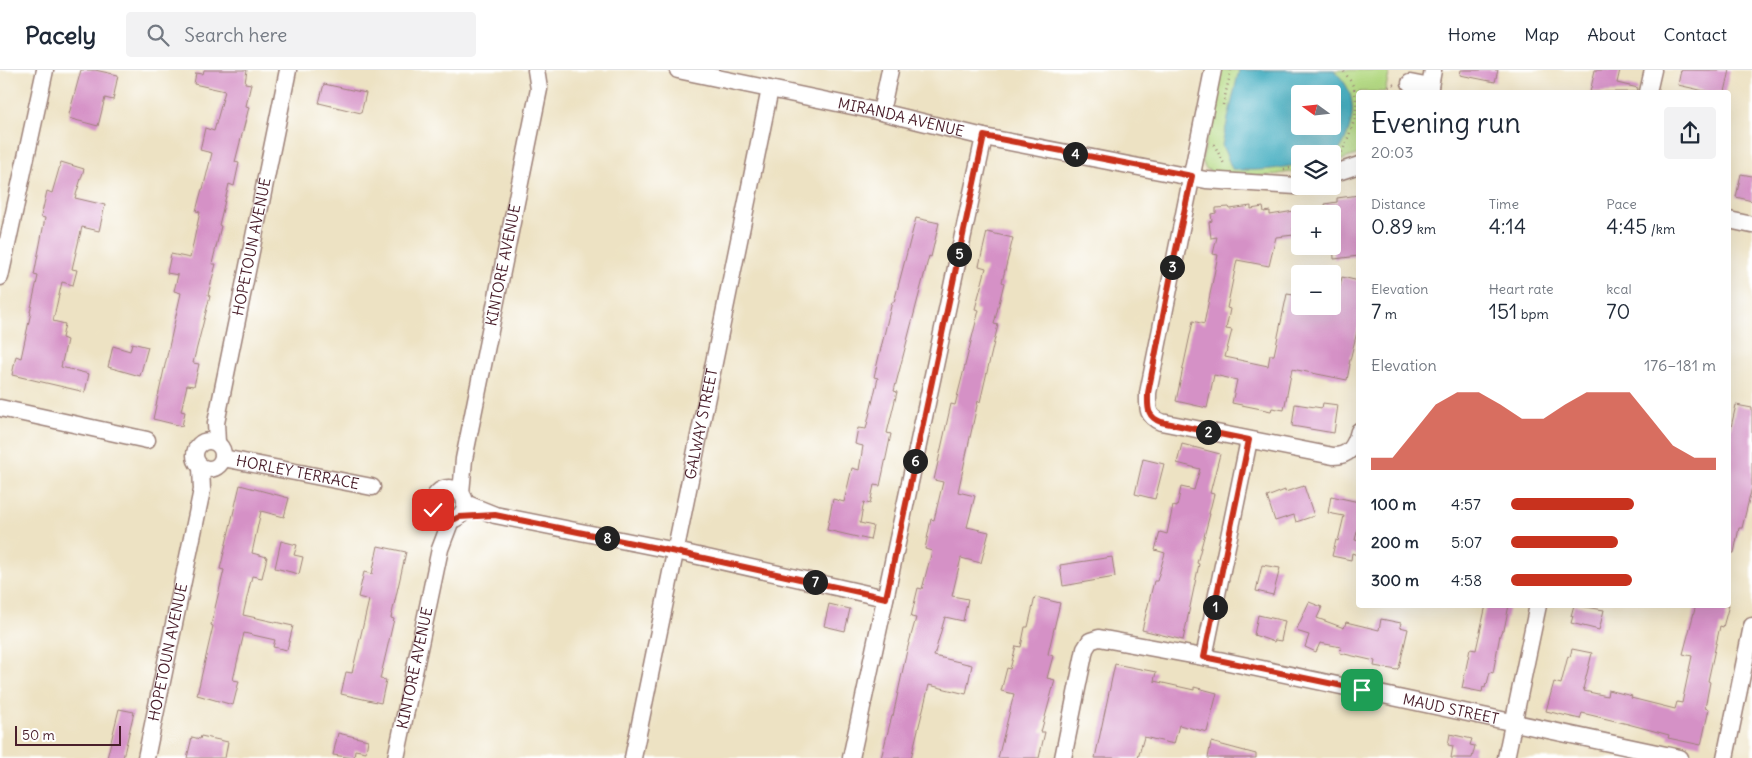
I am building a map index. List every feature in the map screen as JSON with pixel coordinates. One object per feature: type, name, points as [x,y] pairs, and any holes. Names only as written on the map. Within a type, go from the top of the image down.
[{"type":"street","points":[[0,277],[45,70]]},
{"type":"street","name":"HOPETOUN AVENUE","points":[[146,758],[202,488],[212,456],[216,423],[288,70]]},
{"type":"street","name":"KINTORE AVENUE","points":[[396,758],[440,549],[454,507],[464,459],[539,89],[536,70]]},
{"type":"street","name":"MIRANDA AVENUE","points":[[678,70],[881,112],[984,136],[1206,180],[1291,186]]},
{"type":"street","points":[[881,112],[890,70]]},
{"type":"street","points":[[1213,70],[1148,393],[1149,412],[1153,419],[1161,422],[1333,456],[1341,456],[1348,453],[1356,440]]},
{"type":"street","points":[[1403,80],[1429,90],[1433,70]]},
{"type":"street","points":[[1648,90],[1653,70]]},
{"type":"street","name":"GALWAY STREET","points":[[633,758],[770,89]]},
{"type":"street","points":[[851,758],[984,136]]},
{"type":"street","points":[[1341,171],[1356,166]]},
{"type":"street","points":[[1731,220],[1752,225]]},
{"type":"street","points":[[0,408],[147,440]]},
{"type":"street","points":[[1204,657],[1249,440]]},
{"type":"street","name":"HORLEY TERRACE","points":[[212,456],[372,487]]},
{"type":"street","points":[[454,507],[676,552],[886,598]]},
{"type":"street","points":[[1506,758],[1537,608]]},
{"type":"street","points":[[1724,758],[1752,626]]},
{"type":"street","name":"MAUD STREET","points":[[1063,758],[1085,649],[1090,641],[1102,639],[1204,657],[1680,758]]},
{"type":"path","points":[[1222,107],[1231,70]]},
{"type":"path","points":[[1343,70],[1353,86],[1356,100]]},
{"type":"path","points":[[1384,90],[1403,80]]},
{"type":"path","points":[[1341,154],[1356,116]]},
{"type":"path","points":[[1213,150],[1216,136]]},
{"type":"path","points":[[1214,145],[1225,167],[1217,166]]},
{"type":"path","points":[[1280,170],[1291,168]]},
{"type":"green space","points":[[1221,70],[1390,70],[1385,90],[1356,90],[1356,155],[1341,160],[1341,145],[1291,145],[1291,172],[1269,176],[1213,173],[1205,168],[1202,160]]},
{"type":"water","points":[[1239,70],[1334,70],[1344,81],[1351,97],[1352,115],[1351,124],[1341,148],[1341,145],[1291,145],[1291,166],[1266,170],[1232,169],[1222,145]]},
{"type":"building","points":[[81,70],[95,70],[118,75],[113,100],[105,98],[98,126],[68,118]]},
{"type":"building","points":[[204,70],[247,70],[245,83],[251,84],[246,106],[249,107],[235,162],[239,163],[234,186],[229,184],[219,225],[221,226],[212,264],[216,264],[208,295],[210,296],[193,363],[199,364],[194,386],[187,385],[181,411],[185,412],[182,426],[153,419],[181,293],[174,291],[178,275],[167,273],[171,254],[190,258],[200,212],[196,211],[212,153],[200,150],[205,128],[214,131],[225,91],[194,84],[196,73],[203,74]]},
{"type":"building","points":[[1461,70],[1498,70],[1495,82],[1460,75]]},
{"type":"building","points":[[1595,70],[1620,70],[1617,83],[1638,88],[1638,90],[1590,90]]},
{"type":"building","points":[[1681,70],[1730,70],[1725,90],[1700,90],[1678,85]]},
{"type":"building","points":[[324,84],[366,93],[361,113],[319,103]]},
{"type":"building","points":[[61,162],[84,169],[75,198],[105,205],[99,231],[82,227],[72,269],[77,270],[73,285],[62,282],[53,321],[65,324],[62,338],[67,340],[61,367],[89,374],[85,392],[12,375],[16,356],[21,358],[38,276],[34,275],[45,218],[41,217],[47,191],[52,193]]},
{"type":"building","points":[[1741,174],[1752,176],[1752,201],[1736,197]]},
{"type":"building","points":[[1356,195],[1356,256],[1334,259],[1334,255],[1341,255],[1341,205],[1325,204],[1337,202],[1337,198]]},
{"type":"building","points":[[1251,206],[1251,209],[1263,207],[1264,212],[1270,211],[1270,215],[1291,212],[1291,235],[1276,237],[1269,266],[1237,260],[1227,308],[1230,309],[1226,329],[1232,330],[1225,357],[1268,366],[1270,355],[1274,355],[1287,294],[1291,295],[1291,315],[1341,315],[1342,277],[1356,280],[1356,336],[1347,380],[1292,369],[1284,410],[1272,408],[1271,411],[1232,403],[1237,380],[1214,375],[1207,408],[1176,401],[1193,321],[1204,324],[1218,255],[1213,254],[1217,237],[1211,238],[1209,222],[1212,221],[1211,214],[1216,213],[1216,208],[1229,207],[1230,209]]},
{"type":"building","points":[[916,218],[939,223],[894,391],[897,392],[887,433],[891,434],[880,486],[874,485],[870,504],[864,502],[860,523],[873,526],[870,540],[827,530],[833,499],[844,502],[852,468],[859,470],[863,446],[855,444],[858,428],[866,429],[878,378],[874,377],[892,302],[894,302]]},
{"type":"building","points":[[987,232],[1013,238],[994,324],[998,325],[980,402],[978,401],[958,492],[975,496],[967,527],[989,532],[981,563],[961,558],[952,596],[968,599],[963,621],[945,617],[934,656],[972,665],[966,694],[929,685],[911,758],[881,758],[916,618],[911,617],[918,588],[922,589],[932,551],[925,549],[931,519],[934,520],[943,482],[934,480],[951,404],[955,405],[979,310],[975,309],[986,268],[979,266]]},
{"type":"building","points":[[132,343],[148,347],[140,376],[108,367],[113,346],[130,351]]},
{"type":"building","points":[[1323,403],[1338,405],[1334,433],[1292,426],[1295,404],[1322,408]]},
{"type":"building","points":[[1736,405],[1752,408],[1752,487],[1742,528],[1739,528],[1734,553],[1731,553],[1731,427]]},
{"type":"building","points":[[1182,444],[1220,454],[1210,493],[1214,494],[1197,563],[1199,564],[1183,640],[1142,630],[1154,581],[1157,581],[1165,553],[1155,550],[1160,532],[1167,534],[1173,506],[1177,507],[1181,487],[1194,490],[1200,469],[1177,463]]},
{"type":"building","points":[[1143,459],[1164,464],[1155,499],[1135,494]]},
{"type":"building","points":[[240,485],[289,498],[284,517],[261,511],[252,553],[267,557],[262,578],[252,576],[243,615],[293,626],[287,650],[273,647],[275,640],[244,633],[233,680],[239,681],[233,705],[197,695],[224,570],[220,569]]},
{"type":"building","points":[[1304,486],[1314,516],[1296,522],[1294,515],[1275,521],[1267,497],[1285,490],[1285,492]]},
{"type":"building","points":[[1331,496],[1356,501],[1356,555],[1352,553],[1351,560],[1332,556],[1344,516],[1328,513]]},
{"type":"building","points":[[281,541],[297,545],[294,555],[303,557],[299,574],[275,568]]},
{"type":"building","points":[[378,546],[406,552],[391,618],[394,619],[380,679],[386,680],[381,703],[341,694],[346,672],[352,673],[369,600],[358,597],[364,572],[372,574]]},
{"type":"building","points":[[1112,557],[1115,577],[1063,586],[1060,565]]},
{"type":"building","points":[[1262,565],[1280,568],[1273,595],[1256,591]]},
{"type":"building","points":[[1035,597],[1060,603],[1048,654],[1053,656],[1047,678],[1055,680],[1041,732],[1045,732],[1039,758],[998,758],[1014,694],[1001,691],[1007,668],[1010,669],[1016,646],[1021,647],[1025,627],[1028,627]]},
{"type":"building","points":[[1309,602],[1322,607],[1317,618],[1344,628],[1346,622],[1379,630],[1381,619],[1401,623],[1400,627],[1408,629],[1399,668],[1397,670],[1374,666],[1375,661],[1340,653],[1341,647],[1320,643],[1316,652],[1305,647],[1309,635],[1296,631]]},
{"type":"building","points":[[829,604],[850,609],[845,631],[824,626]]},
{"type":"building","points":[[1485,608],[1508,608],[1504,630],[1502,630],[1500,635],[1493,673],[1490,672],[1487,684],[1485,688],[1483,687],[1482,692],[1462,688],[1470,649],[1476,650]]},
{"type":"building","points":[[1573,608],[1604,610],[1599,630],[1571,623],[1573,616],[1571,616]]},
{"type":"building","points":[[1695,608],[1728,608],[1723,627],[1720,626],[1708,681],[1710,682],[1705,708],[1709,709],[1701,745],[1668,738],[1669,735],[1582,713],[1580,719],[1546,711],[1554,682],[1561,684],[1568,656],[1570,657],[1572,649],[1592,653],[1584,691],[1607,696],[1608,690],[1675,709],[1677,702],[1682,703],[1692,656],[1683,654]]},
{"type":"building","points":[[1258,615],[1285,621],[1281,641],[1275,640],[1274,642],[1254,635]]},
{"type":"building","points":[[1115,664],[1156,672],[1154,681],[1194,690],[1194,687],[1217,693],[1207,732],[1179,725],[1174,744],[1144,737],[1138,758],[1095,758]]},
{"type":"building","points":[[119,709],[134,712],[123,758],[107,758]]},
{"type":"building","points":[[338,733],[368,740],[366,752],[355,750],[354,758],[333,755]]},
{"type":"building","points":[[1450,734],[1472,739],[1470,745],[1475,746],[1472,758],[1451,758],[1453,746],[1448,745]]},
{"type":"building","points":[[201,736],[228,742],[225,758],[187,758],[192,737],[200,739]]},
{"type":"building","points":[[1211,742],[1256,754],[1256,758],[1208,758]]},
{"type":"route","points":[[433,510],[440,519],[446,521],[459,517],[495,515],[886,598],[984,136],[1192,176],[1148,393],[1149,412],[1153,419],[1161,422],[1249,440],[1204,657],[1362,690]]}]
